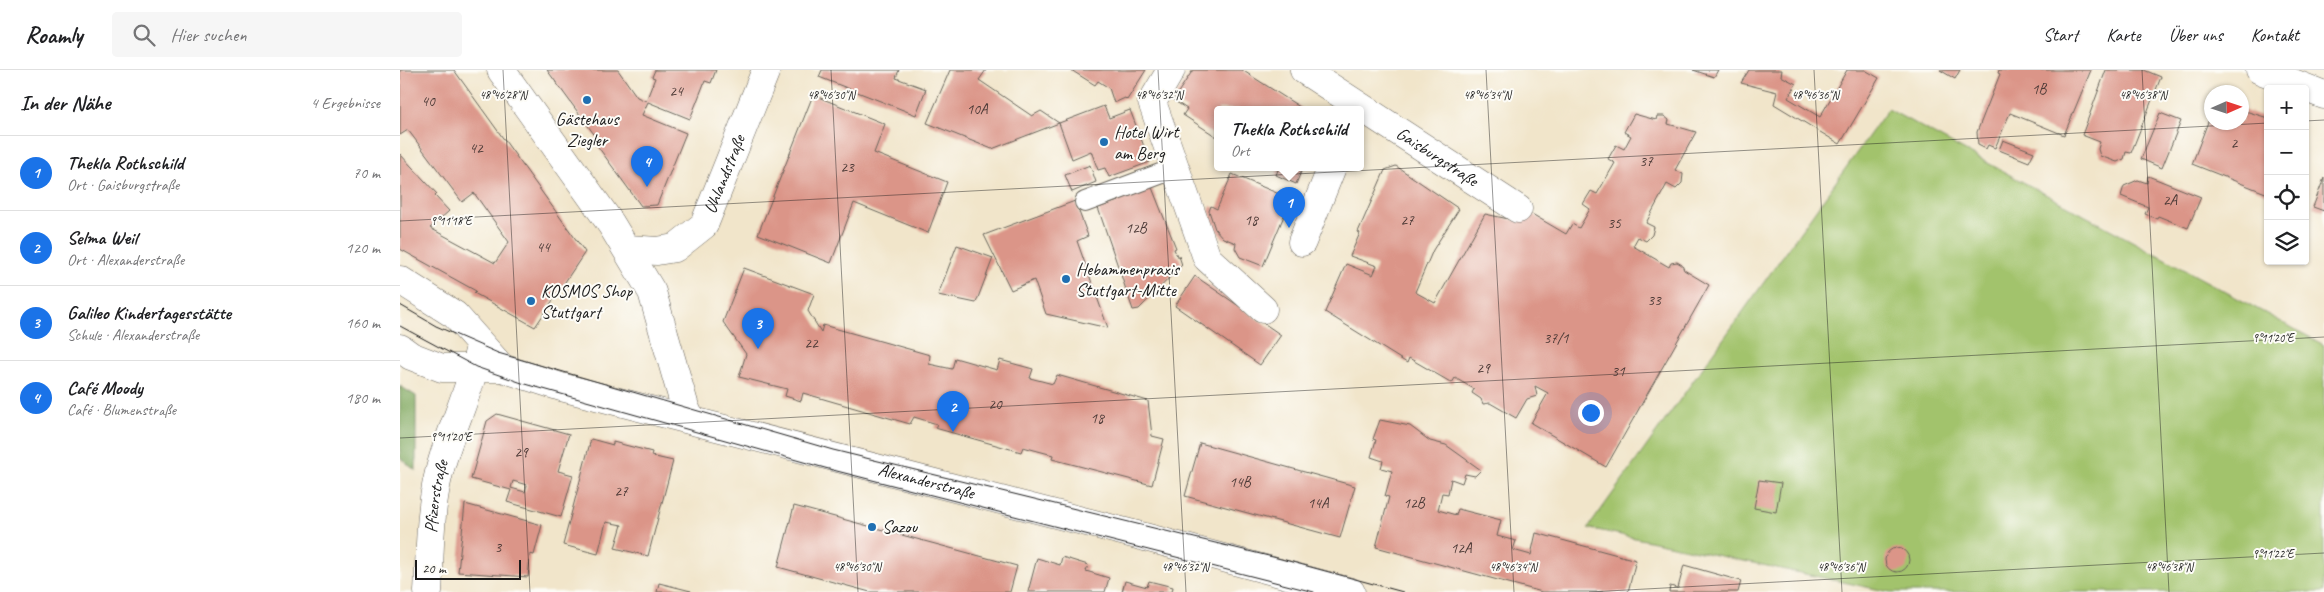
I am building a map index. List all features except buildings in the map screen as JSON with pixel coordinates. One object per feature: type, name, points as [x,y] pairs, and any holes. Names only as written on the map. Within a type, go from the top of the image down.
[{"type":"street","points":[[501,70],[628,249],[652,292],[685,407],[691,420]]},
{"type":"street","name":"Uhlandstraße","points":[[628,249],[657,251],[675,248],[704,226],[766,70]]},
{"type":"street","points":[[1171,70],[1152,102],[1207,258],[1263,309]]},
{"type":"street","name":"Gaisburgstraße","points":[[1304,70],[1354,106]]},
{"type":"street","points":[[2260,70],[2324,95]]},
{"type":"street","name":"Gaisburgstraße","points":[[1364,113],[1518,209]]},
{"type":"street","points":[[1302,242],[1330,171]]},
{"type":"street","points":[[400,280],[455,315],[486,360]]},
{"type":"street","name":"Alexanderstraße","points":[[400,348],[411,356],[442,368],[486,360],[561,387],[1351,592]]},
{"type":"street","name":"Pfizerstraße","points":[[428,592],[435,492],[454,425],[486,360]]},
{"type":"lane","points":[[1085,202],[1176,168]]},
{"type":"green space","points":[[1888,109],[2324,345],[2324,592],[1890,592],[1588,528]]},
{"type":"green space","points":[[400,386],[416,396],[416,471],[400,458]]},
{"type":"tram line","points":[[400,305],[436,326],[498,353],[833,450],[1281,559],[1403,592]]},
{"type":"tram line","points":[[400,326],[476,367],[522,383],[825,468],[1314,592]]},
{"type":"place","name":"Gästehaus Ziegler","points":[[587,100]]},
{"type":"place","name":"Hotel Wirt am Berg","points":[[1104,142]]},
{"type":"place","name":"Café Moody","points":[[647,187]]},
{"type":"place","name":"Thekla Rothschild","points":[[1289,228]]},
{"type":"place","name":"Hebammenpraxis Stuttgart-Mitte","points":[[1066,279]]},
{"type":"place","name":"KOSMOS Shop Stuttgart","points":[[531,301]]},
{"type":"place","name":"Galileo Kindertagesstätte","points":[[758,349]]},
{"type":"place","name":"Selma Weil","points":[[953,432]]},
{"type":"place","name":"Sazou","points":[[872,527]]}]
